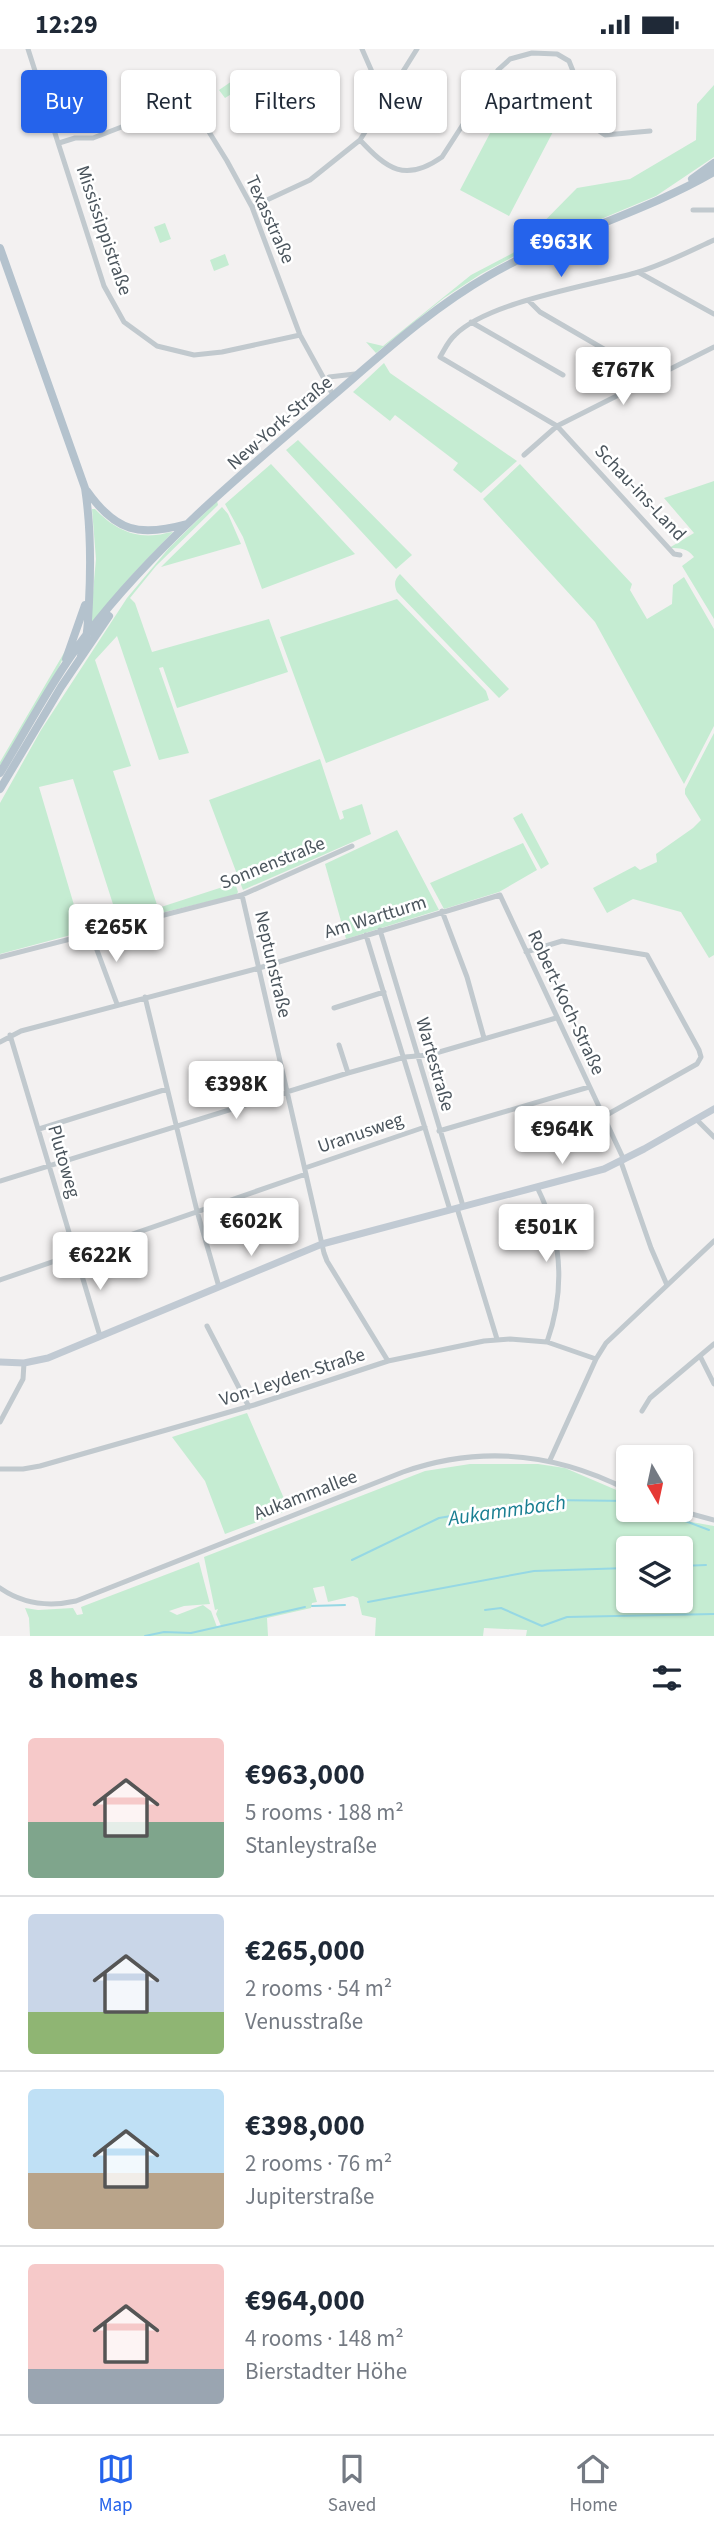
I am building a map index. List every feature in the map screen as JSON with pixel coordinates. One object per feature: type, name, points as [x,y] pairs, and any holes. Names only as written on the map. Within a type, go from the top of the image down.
[{"type":"main road","name":"New-York-Straße","points":[[666,197],[714,163]]},
{"type":"main road","name":"New-York-Straße","points":[[0,773],[55,681],[87,634],[137,576],[188,524],[361,372],[436,310],[491,274],[529,254],[633,213],[714,172]]},
{"type":"main road","points":[[0,248],[85,488],[91,530],[90,585],[87,634],[81,656]]},
{"type":"main road","points":[[85,488],[100,509],[124,526],[153,531],[188,524]]},
{"type":"main road","points":[[0,789],[81,656],[137,576]]},
{"type":"main road","points":[[55,681],[74,640],[90,585]]},
{"type":"main road","points":[[0,1362],[23,1363],[48,1358],[322,1244],[604,1169],[714,1109]]},
{"type":"street","name":"Mississippistraße","points":[[28,49],[104,286],[124,322],[157,346],[194,355],[222,352],[300,335]]},
{"type":"street","points":[[362,49],[371,70]]},
{"type":"street","points":[[405,70],[418,49]]},
{"type":"street","points":[[360,140],[379,161],[392,169],[414,171],[430,166],[442,157],[498,70],[510,59],[532,53],[556,54],[569,61],[596,129],[605,135],[650,131]]},
{"type":"street","name":"Texasstraße","points":[[59,143],[75,138],[93,138],[187,103],[193,106],[252,207],[300,335],[320,371]]},
{"type":"street","points":[[252,207],[310,180],[360,140],[364,133]]},
{"type":"street","points":[[693,210],[714,210]]},
{"type":"street","points":[[471,322],[529,301],[665,263],[714,240]]},
{"type":"street","points":[[638,272],[714,314]]},
{"type":"street","points":[[529,301],[540,312],[640,370],[647,380]]},
{"type":"street","points":[[471,322],[563,375]]},
{"type":"street","name":"Schau-ins-Land","points":[[471,322],[453,336],[440,357],[557,426],[674,554],[680,555]]},
{"type":"street","points":[[524,455],[557,426],[714,347]]},
{"type":"street","points":[[320,371],[329,377],[334,386],[334,395]]},
{"type":"street","points":[[320,371],[334,395]]},
{"type":"street","points":[[329,377],[361,372]]},
{"type":"street","name":"Sonnenstraße","points":[[0,957],[242,895],[352,846]]},
{"type":"street","name":"Neptunstraße","points":[[242,895],[327,1261],[388,1361]]},
{"type":"street","name":"Am Wartturm","points":[[0,1042],[10,1035],[117,1004],[259,968],[500,895]]},
{"type":"street","name":"Robert-Koch-Straße","points":[[500,895],[622,1161],[651,1248],[667,1285]]},
{"type":"street","points":[[442,911],[467,977],[484,1038]]},
{"type":"street","name":"Wartestraße","points":[[380,930],[439,1131],[457,1208]]},
{"type":"street","points":[[91,934],[117,1004]]},
{"type":"street","name":"Wartestraße","points":[[366,935],[425,1127],[457,1208]]},
{"type":"street","points":[[526,952],[562,941],[647,955],[699,1050],[701,1058],[697,1064],[603,1117]]},
{"type":"street","points":[[334,1008],[384,992]]},
{"type":"street","points":[[145,997],[197,1211],[219,1287]]},
{"type":"street","points":[[0,1181],[348,1073],[405,1057],[418,1057],[556,1018]]},
{"type":"street","name":"Plutoweg","points":[[10,1035],[100,1336]]},
{"type":"street","points":[[339,1045],[348,1073]]},
{"type":"street","points":[[439,1131],[589,1087]]},
{"type":"street","points":[[39,1129],[167,1089]]},
{"type":"street","points":[[696,1119],[714,1137]]},
{"type":"street","name":"Uranusweg","points":[[0,1280],[425,1127]]},
{"type":"street","points":[[537,1187],[551,1217],[560,1265],[559,1297],[547,1342]]},
{"type":"street","points":[[457,1208],[497,1339]]},
{"type":"street","points":[[550,1460],[596,1359],[611,1337],[714,1241]]},
{"type":"street","points":[[207,1326],[249,1407]]},
{"type":"street","name":"Von-Leyden-Straße","points":[[0,1469],[40,1466],[249,1407],[388,1361],[497,1339],[547,1342],[596,1359]]},
{"type":"street","points":[[642,1411],[650,1398],[714,1343]]},
{"type":"street","points":[[700,1356],[714,1384]]},
{"type":"street","points":[[0,1422],[23,1379],[23,1363]]},
{"type":"street","name":"Aukammallee","points":[[0,1588],[32,1603],[57,1604],[76,1601],[425,1465],[456,1458],[487,1455],[550,1460],[601,1476],[616,1484]]},
{"type":"street","points":[[693,1514],[714,1520]]},
{"type":"green space","points":[[230,82],[230,95],[225,98],[219,90]]},
{"type":"green space","points":[[714,85],[714,157],[656,196],[520,253],[481,274],[444,298],[376,353],[366,342],[383,346],[471,275],[513,253],[577,188],[630,179],[696,140],[697,104]]},
{"type":"green space","points":[[490,133],[552,133],[509,216],[460,190]]},
{"type":"green space","points":[[165,223],[171,239],[160,243],[154,227]]},
{"type":"green space","points":[[225,254],[229,265],[214,271],[210,260]]},
{"type":"green space","points":[[384,363],[390,373],[517,461],[481,493],[453,470],[458,463],[395,415],[390,421],[353,392]]},
{"type":"green space","points":[[298,440],[412,555],[396,569],[286,450]]},
{"type":"green space","points":[[271,464],[355,554],[262,589],[243,537],[225,504]]},
{"type":"green space","points":[[520,464],[632,584],[630,590],[647,619],[672,604],[673,585],[684,577],[714,629],[714,726],[684,784],[595,622],[483,499]]},
{"type":"green space","points":[[714,481],[714,619],[682,566],[694,557],[683,549],[669,548],[694,533],[664,498]]},
{"type":"green space","points":[[217,501],[218,505],[156,566],[130,598],[135,603],[152,652],[269,619],[288,672],[177,708],[163,667],[159,668],[189,753],[159,760],[117,636],[95,660],[131,766],[113,771],[158,908],[235,883],[238,892],[236,895],[119,923],[73,779],[39,787],[82,932],[0,954],[0,803],[41,730],[127,598],[169,548]]},
{"type":"green space","points":[[222,507],[228,514],[241,544],[161,567]]},
{"type":"green space","points":[[92,509],[130,533],[158,535],[173,532],[131,576],[90,626],[96,559]]},
{"type":"green space","points":[[400,574],[509,689],[499,698],[397,592],[395,582]]},
{"type":"green space","points":[[397,599],[486,691],[489,700],[326,763],[280,637]]},
{"type":"green space","points":[[71,641],[58,669],[0,766],[0,762]]},
{"type":"green space","points":[[714,733],[714,955],[709,958],[681,912],[633,899],[607,913],[593,888],[635,866],[640,870],[657,862],[656,854],[701,820],[685,794],[685,789]]},
{"type":"green space","points":[[320,759],[340,820],[344,818],[342,811],[362,804],[371,834],[243,890],[209,800]]},
{"type":"green space","points":[[522,813],[549,864],[541,869],[513,818]]},
{"type":"green space","points":[[397,830],[439,910],[346,939],[325,864]]},
{"type":"green space","points":[[523,843],[537,870],[499,892],[444,909],[430,883]]},
{"type":"green space","points":[[247,1413],[289,1510],[225,1534],[205,1481],[172,1437]]},
{"type":"green space","points":[[470,1464],[538,1464],[565,1468],[616,1490],[616,1523],[693,1522],[714,1526],[714,1636],[526,1636],[527,1630],[484,1628],[483,1636],[375,1636],[376,1618],[362,1615],[358,1598],[353,1596],[328,1602],[324,1586],[313,1588],[317,1602],[312,1603],[311,1608],[267,1618],[268,1636],[30,1636],[29,1618],[25,1608],[73,1608],[77,1615],[83,1614],[81,1607],[199,1562],[210,1604],[184,1606],[169,1611],[177,1615],[203,1605],[211,1611],[217,1627],[221,1626],[204,1557],[425,1471]]},
{"type":"waterway","name":"Aukammbach","points":[[352,1560],[439,1518],[549,1500],[616,1501]]},
{"type":"waterway","name":"Aukammbach","points":[[690,1523],[709,1530]]},
{"type":"waterway","name":"Aukammbach","points":[[693,1566],[706,1565]]},
{"type":"waterway","name":"Aukammbach","points":[[368,1602],[534,1571],[616,1568]]},
{"type":"waterway","name":"Aukammbach","points":[[312,1606],[345,1605]]},
{"type":"waterway","name":"Aukammbach","points":[[145,1636],[164,1632],[191,1633],[305,1607]]},
{"type":"waterway","name":"Aukammbach","points":[[485,1610],[501,1608],[542,1626],[567,1617],[714,1614]]}]
